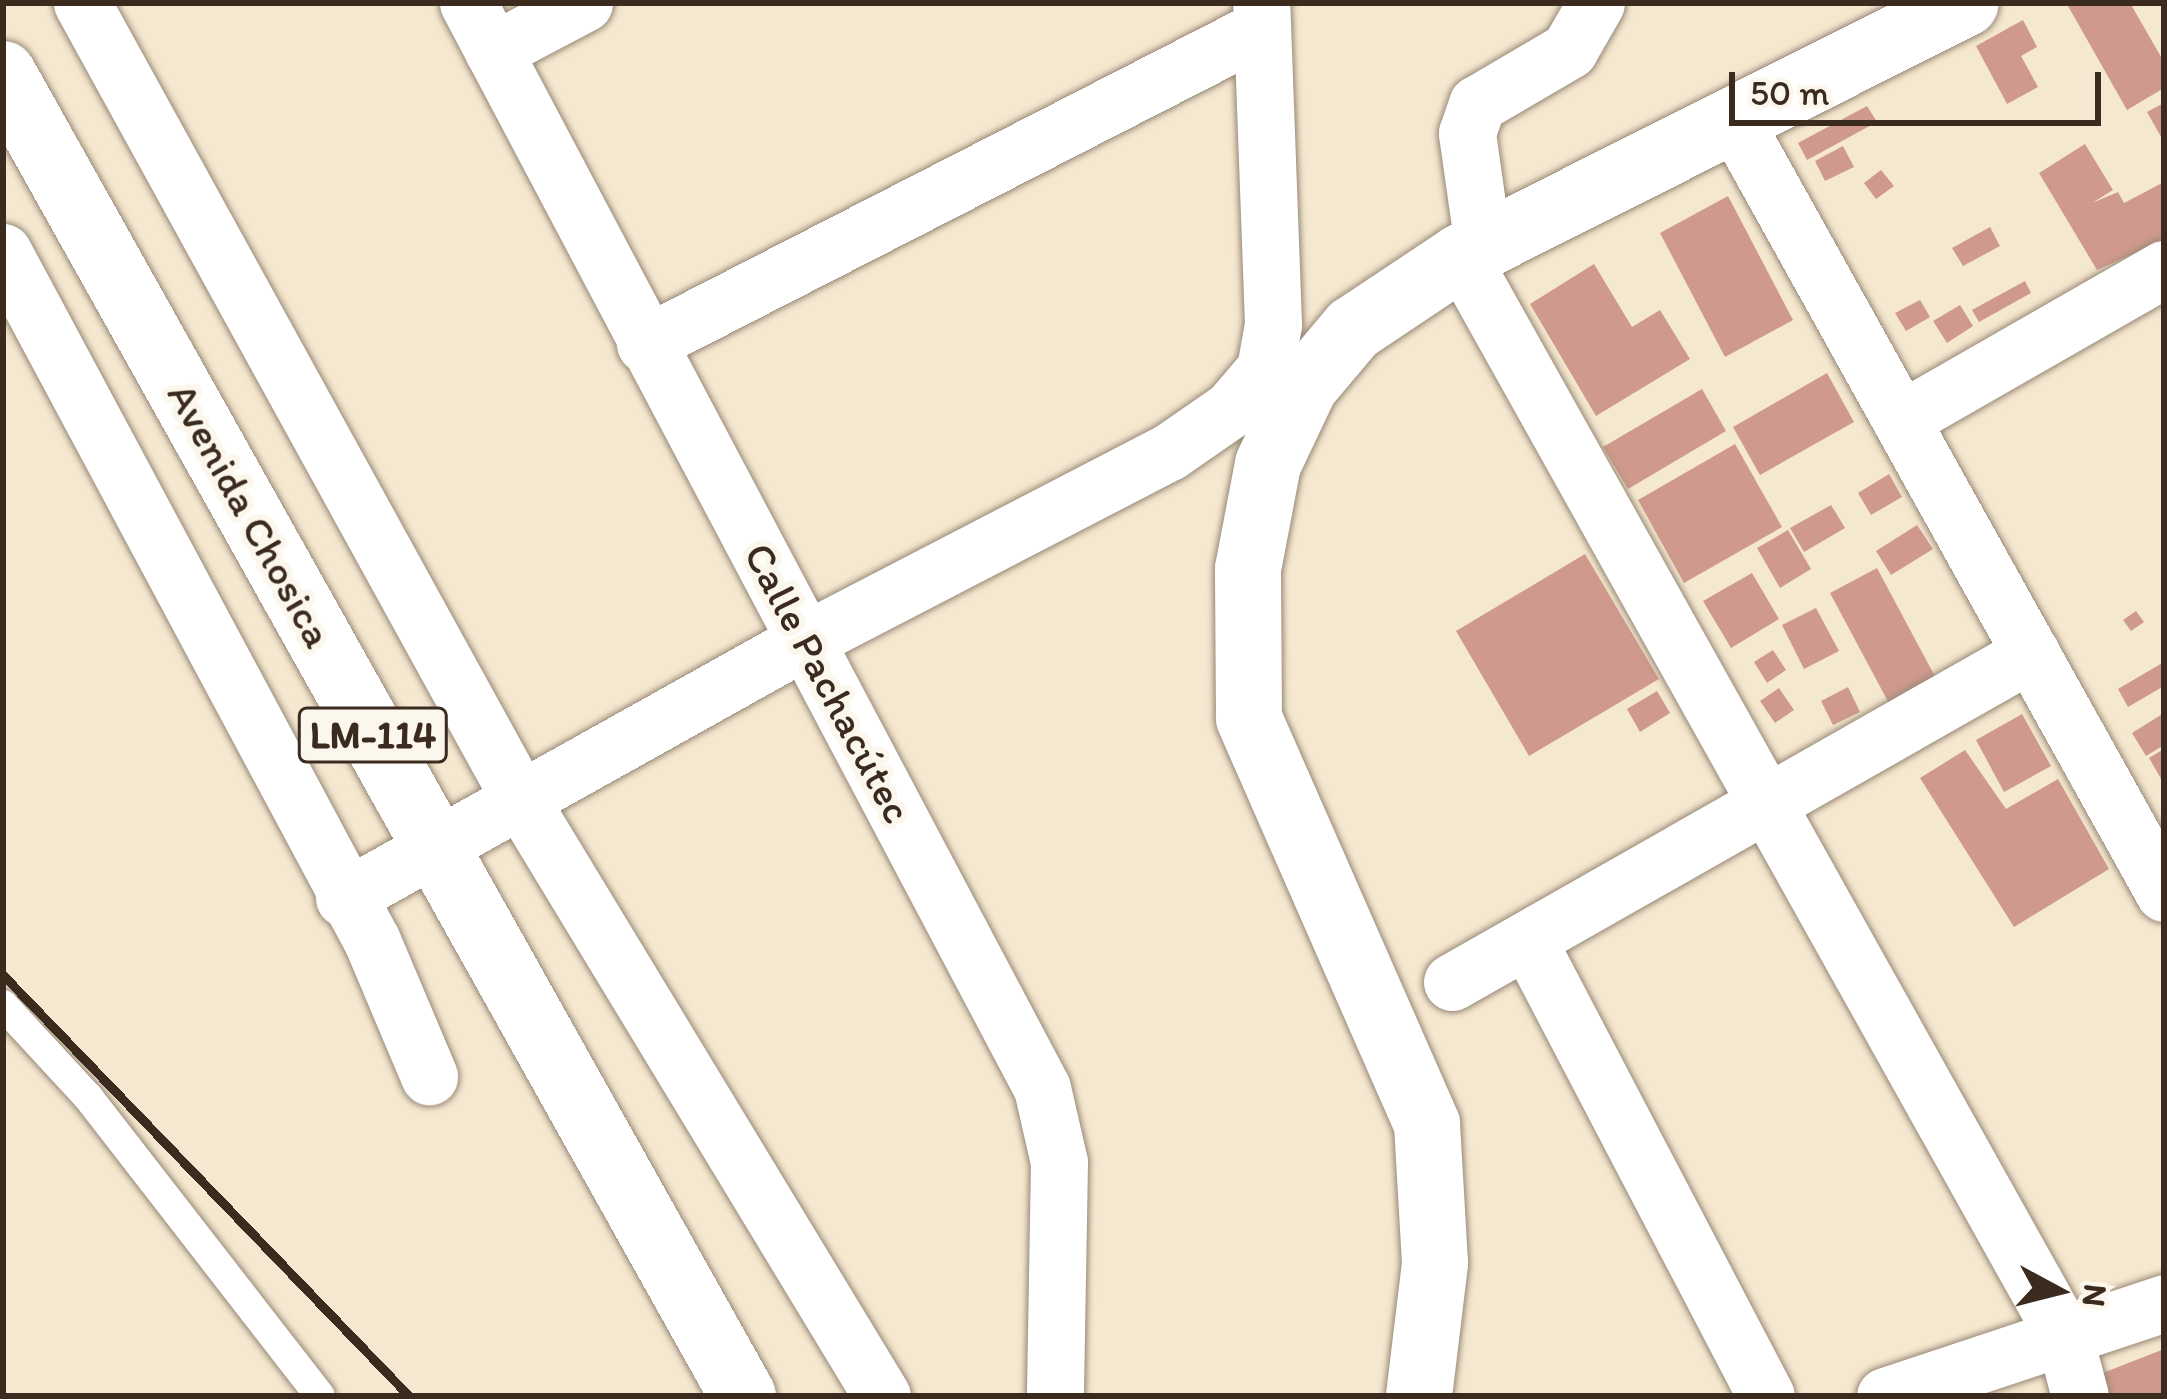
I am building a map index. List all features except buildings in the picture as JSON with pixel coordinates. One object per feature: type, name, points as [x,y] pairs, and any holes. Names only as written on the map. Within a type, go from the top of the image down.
[{"type":"street","points":[[82,3],[520,799],[881,1396]]},
{"type":"street","points":[[481,27],[584,3]]},
{"type":"street","points":[[1595,3],[1569,50],[1477,104],[1467,133],[1472,252],[1769,805],[2064,1336],[2080,1396]]},
{"type":"street","points":[[1419,1396],[1435,1263],[1426,1124],[1249,718],[1248,569],[1268,464],[1305,386],[1353,328],[1472,252],[1736,124],[1966,3]]},
{"type":"street","points":[[344,898],[806,640],[1169,452],[1231,409],[1265,369],[1273,324],[1261,16],[645,344]]},
{"type":"street","name":"Calle Pachacútec","points":[[481,27],[1042,1088],[1059,1162],[1054,1396]]},
{"type":"street","name":"Avenida Chosica","points":[[3,74],[742,1396]]},
{"type":"street","points":[[1736,124],[2164,893]]},
{"type":"street","points":[[3,252],[344,898],[372,941],[429,1076]]},
{"type":"street","points":[[1901,419],[2162,276]]},
{"type":"street","points":[[1452,982],[2031,653]]},
{"type":"street","points":[[1528,941],[1766,1396]]},
{"type":"street","points":[[1885,1396],[2164,1303]]},
{"type":"lane","points":[[3,1005],[88,1097],[320,1396]]},
{"type":"railway","points":[[3,975],[409,1396]]}]
